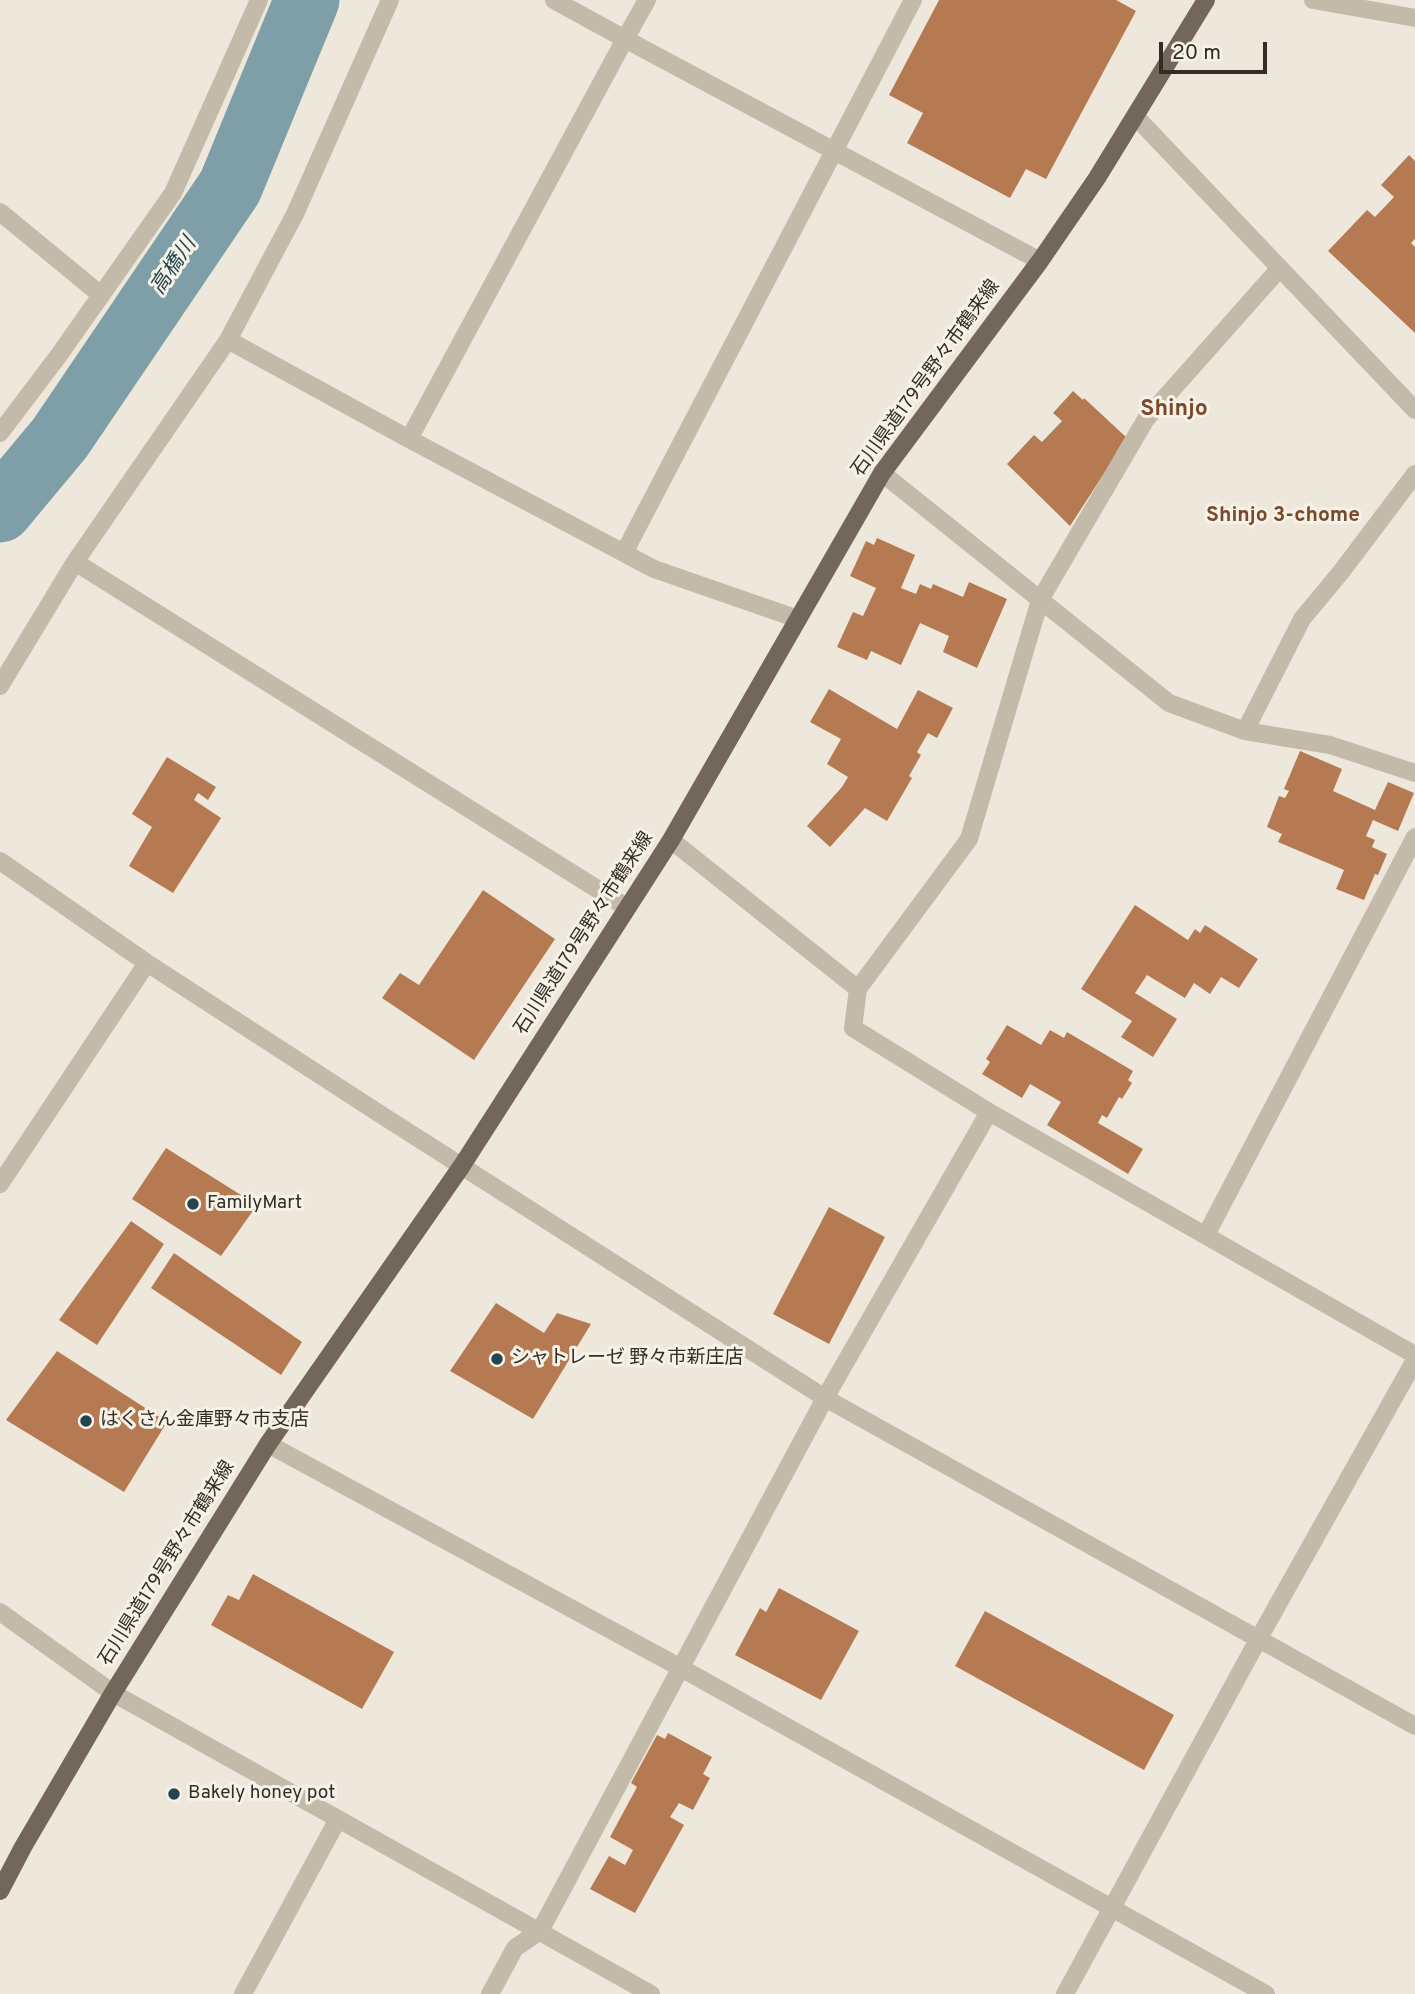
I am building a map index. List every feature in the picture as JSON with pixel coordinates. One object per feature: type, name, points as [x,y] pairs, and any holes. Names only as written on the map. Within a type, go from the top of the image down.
[{"type":"main road","name":"石川県道179号野々市鶴来線","points":[[0,1891],[113,1693],[268,1444],[461,1167],[671,840],[881,473],[1040,261],[1136,117],[1206,0]]},
{"type":"street","points":[[0,433],[173,192],[259,0]]},
{"type":"street","points":[[0,686],[75,562],[228,340],[295,214],[390,0]]},
{"type":"street","points":[[554,0],[1040,261]]},
{"type":"street","points":[[408,439],[647,0]]},
{"type":"street","points":[[624,553],[914,0]]},
{"type":"street","points":[[1313,0],[1415,18]]},
{"type":"street","points":[[1136,117],[1415,410]]},
{"type":"street","points":[[0,212],[101,295]]},
{"type":"street","points":[[1065,1994],[1415,1357],[989,1112],[853,1028],[858,989],[969,839],[1040,600],[1146,419],[1280,268]]},
{"type":"street","points":[[228,340],[654,569],[798,619]]},
{"type":"street","points":[[881,473],[1169,703],[1245,731],[1329,745],[1415,774]]},
{"type":"street","points":[[1245,731],[1302,619],[1415,474]]},
{"type":"street","points":[[75,562],[626,907]]},
{"type":"street","points":[[1206,1235],[1415,837]]},
{"type":"street","points":[[671,840],[858,989]]},
{"type":"street","points":[[0,861],[148,962],[461,1167],[825,1398],[1415,1726]]},
{"type":"street","points":[[0,1184],[148,962]]},
{"type":"street","points":[[490,1994],[515,1948],[540,1931],[825,1398],[989,1112]]},
{"type":"street","points":[[268,1444],[681,1668],[1266,1994]]},
{"type":"street","points":[[0,1612],[113,1693],[651,1994]]},
{"type":"street","points":[[243,1994],[338,1819]]},
{"type":"building","points":[[939,0],[1116,0],[1136,11],[1046,179],[1026,169],[1010,198],[907,143],[923,113],[889,95]]},
{"type":"building","points":[[1409,155],[1415,161],[1415,239],[1411,243],[1415,247],[1415,333],[1328,251],[1367,210],[1375,217],[1394,197],[1381,185]]},
{"type":"building","points":[[1073,391],[1127,438],[1070,526],[1007,464],[1034,435],[1042,442],[1062,421],[1053,413]]},
{"type":"building","points":[[877,538],[915,555],[901,588],[916,594],[920,584],[931,589],[933,584],[963,597],[969,582],[1007,599],[977,668],[943,652],[949,636],[920,623],[901,665],[871,651],[867,660],[837,647],[853,612],[863,616],[876,588],[850,576],[866,541],[874,545]]},
{"type":"building","points":[[829,689],[897,729],[918,690],[953,708],[937,738],[928,733],[917,752],[921,755],[909,776],[912,778],[887,821],[865,808],[830,847],[807,826],[848,777],[827,764],[841,739],[810,722]]},
{"type":"building","points":[[1300,751],[1342,769],[1333,791],[1375,810],[1388,782],[1414,793],[1398,831],[1373,820],[1366,836],[1375,840],[1372,847],[1387,854],[1364,900],[1336,889],[1344,870],[1278,842],[1282,834],[1267,827],[1279,796],[1285,798],[1289,791],[1284,789]]},
{"type":"building","points":[[167,757],[216,787],[208,800],[198,793],[194,800],[221,818],[173,893],[129,866],[152,827],[132,814]]},
{"type":"building","points":[[483,890],[555,939],[474,1060],[382,998],[400,973],[419,985]]},
{"type":"building","points":[[1135,905],[1188,940],[1195,929],[1200,933],[1205,925],[1258,959],[1239,988],[1221,977],[1210,994],[1194,983],[1185,998],[1147,975],[1135,993],[1177,1019],[1153,1057],[1121,1037],[1132,1021],[1081,989]]},
{"type":"building","points":[[1007,1025],[1041,1045],[1050,1030],[1064,1038],[1067,1032],[1133,1071],[1128,1080],[1132,1083],[1122,1099],[1119,1097],[1107,1118],[1102,1115],[1098,1123],[1143,1149],[1128,1174],[1047,1125],[1061,1102],[1030,1084],[1022,1098],[982,1074],[990,1062],[986,1059]]},
{"type":"building","points":[[166,1148],[257,1205],[221,1256],[132,1199]]},
{"type":"building","points":[[829,1207],[885,1237],[829,1344],[773,1314]]},
{"type":"building","points":[[131,1221],[164,1244],[97,1345],[59,1320]]},
{"type":"building","points":[[174,1253],[302,1342],[281,1375],[151,1288]]},
{"type":"building","points":[[496,1303],[544,1333],[557,1313],[591,1324],[533,1419],[450,1371]]},
{"type":"building","name":"はくさん金庫野々市支店","points":[[57,1351],[167,1422],[124,1492],[6,1420]]},
{"type":"building","points":[[253,1574],[394,1652],[362,1709],[211,1625],[228,1595],[239,1600]]},
{"type":"building","points":[[779,1588],[859,1631],[821,1700],[735,1655],[760,1608],[766,1612]]},
{"type":"building","points":[[985,1611],[1174,1715],[1144,1770],[955,1666]]},
{"type":"building","points":[[668,1733],[712,1757],[703,1774],[710,1778],[693,1810],[679,1803],[670,1817],[684,1825],[635,1913],[590,1889],[609,1856],[625,1865],[633,1850],[610,1837],[637,1787],[631,1783],[657,1735],[665,1739]]},
{"type":"waterway","name":"高橋川","points":[[0,510],[60,438],[230,187],[307,0]]},
{"type":"place","name":"FamilyMart","points":[[193,1204]]},
{"type":"place","name":"シャトレーゼ 野々市新庄店","points":[[497,1359]]},
{"type":"place","name":"はくさん金庫野々市支店","points":[[86,1421]]},
{"type":"place","name":"Bakely honey pot","points":[[174,1794]]},
{"type":"district","name":"Shinjo","points":[[1174,410]]},
{"type":"district","name":"Shinjo 3-chome","points":[[1283,517]]}]
